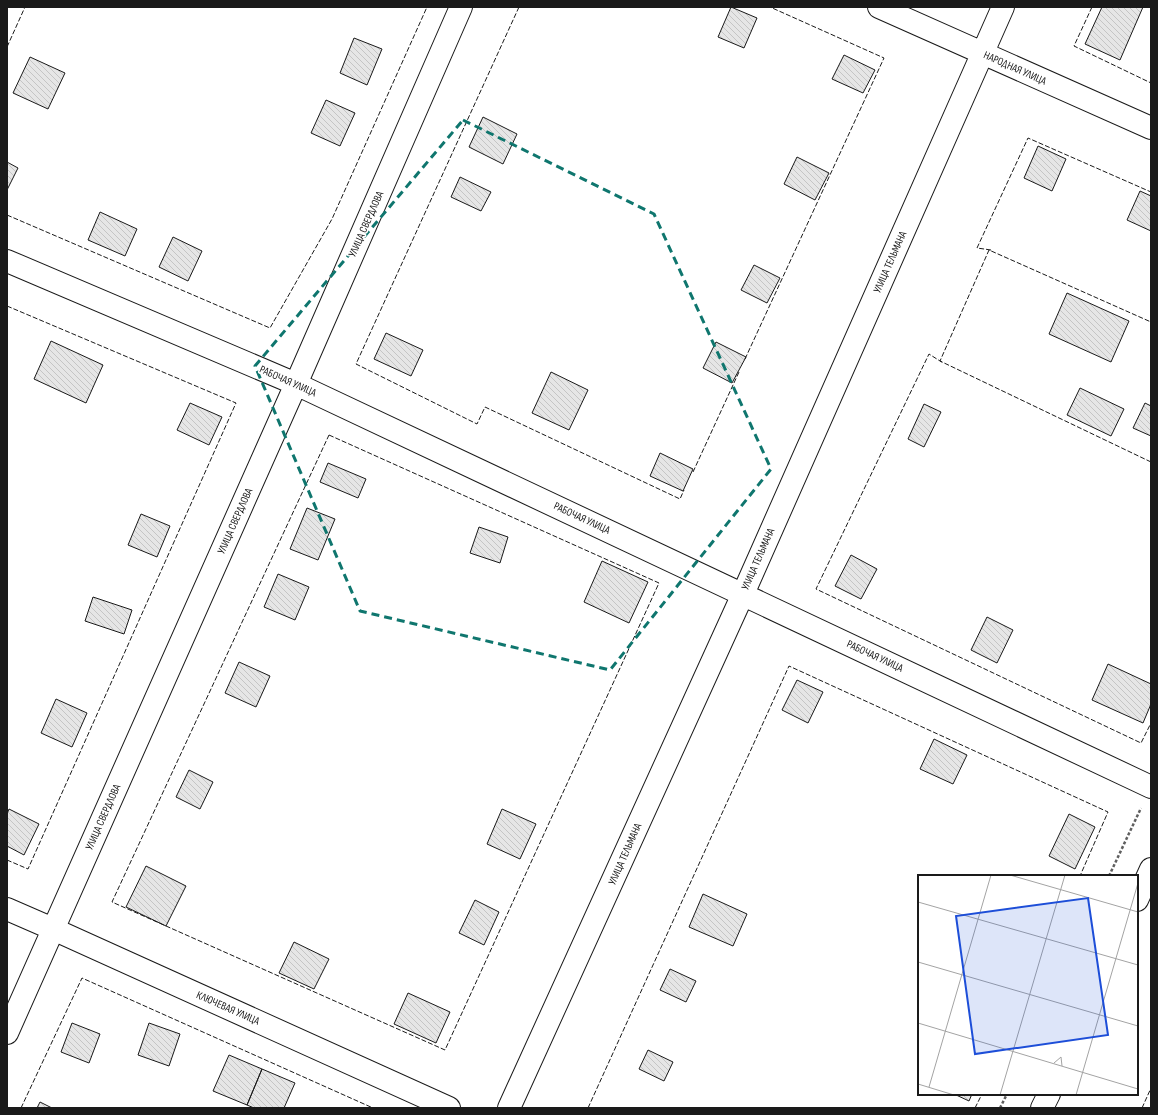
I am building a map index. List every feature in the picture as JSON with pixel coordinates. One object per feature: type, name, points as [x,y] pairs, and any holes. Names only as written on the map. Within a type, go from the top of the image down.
[{"type":"street","name":"УЛИЦА СВЕРДЛОВА","points":[[7,1033],[296,384],[461,7]]},
{"type":"street","name":"НАРОДНАЯ УЛИЦА","points":[[879,7],[1151,128]]},
{"type":"street","name":"УЛИЦА ТЕЛЬМАНА","points":[[509,1108],[743,594],[1003,7]]},
{"type":"street","name":"РАБОЧАЯ УЛИЦА","points":[[7,262],[296,384],[1151,786]]},
{"type":"street","points":[[1138,898],[1151,869]]},
{"type":"street","name":"КЛЮЧЕВАЯ УЛИЦА","points":[[7,909],[449,1108]]},
{"type":"street","points":[[1042,1108],[1048,1095]]},
{"type":"path","points":[[1109,875],[1151,786]]},
{"type":"path","points":[[1000,1108],[1006,1095]]},
{"type":"highlighted area","points":[[463,120],[654,214],[771,469],[610,670],[360,611],[255,366]]},
{"type":"building","points":[[731,7],[757,18],[744,48],[718,37]]},
{"type":"building","points":[[1102,7],[1143,7],[1120,60],[1085,44]]},
{"type":"building","points":[[354,38],[382,49],[367,85],[340,73]]},
{"type":"building","points":[[844,55],[875,70],[863,93],[832,79]]},
{"type":"building","points":[[30,57],[65,73],[48,109],[13,93]]},
{"type":"building","points":[[326,100],[355,113],[340,146],[311,133]]},
{"type":"building","points":[[483,117],[517,134],[503,164],[469,147]]},
{"type":"building","points":[[1038,146],[1066,159],[1052,191],[1024,178]]},
{"type":"building","points":[[797,157],[829,173],[815,200],[784,184]]},
{"type":"building","points":[[7,162],[18,168],[7,190]]},
{"type":"building","points":[[460,177],[491,192],[481,211],[451,197]]},
{"type":"building","points":[[1140,191],[1151,196],[1151,231],[1127,220]]},
{"type":"building","points":[[100,212],[137,229],[125,256],[88,240]]},
{"type":"building","points":[[173,237],[202,251],[188,281],[159,267]]},
{"type":"building","points":[[754,265],[780,278],[767,303],[741,290]]},
{"type":"building","points":[[1067,293],[1129,321],[1111,362],[1049,334]]},
{"type":"building","points":[[386,333],[423,350],[411,376],[374,359]]},
{"type":"building","points":[[51,341],[103,365],[86,403],[34,379]]},
{"type":"building","points":[[716,342],[746,357],[732,383],[703,368]]},
{"type":"building","points":[[551,372],[588,390],[569,430],[532,413]]},
{"type":"building","points":[[1080,388],[1124,409],[1111,436],[1067,415]]},
{"type":"building","points":[[190,403],[222,417],[209,445],[177,430]]},
{"type":"building","points":[[1145,403],[1151,406],[1151,436],[1133,428]]},
{"type":"building","points":[[924,404],[941,412],[924,447],[908,439]]},
{"type":"building","points":[[660,453],[693,469],[683,491],[650,476]]},
{"type":"building","points":[[328,463],[366,479],[358,498],[320,482]]},
{"type":"building","points":[[307,508],[335,519],[318,560],[290,549]]},
{"type":"building","points":[[141,514],[170,526],[157,557],[128,545]]},
{"type":"building","points":[[479,527],[508,537],[500,563],[470,553]]},
{"type":"building","points":[[851,555],[877,569],[861,599],[835,586]]},
{"type":"building","points":[[602,561],[648,582],[629,623],[584,602]]},
{"type":"building","points":[[278,574],[309,587],[295,620],[264,607]]},
{"type":"building","points":[[93,597],[132,610],[124,634],[85,621]]},
{"type":"building","points":[[987,617],[1013,630],[997,663],[971,650]]},
{"type":"building","points":[[239,662],[270,676],[256,707],[225,693]]},
{"type":"building","points":[[1108,664],[1151,684],[1151,704],[1143,723],[1092,700]]},
{"type":"building","points":[[797,680],[823,692],[808,723],[782,710]]},
{"type":"building","points":[[56,699],[87,713],[72,747],[41,733]]},
{"type":"building","points":[[934,739],[967,755],[953,784],[920,769]]},
{"type":"building","points":[[189,770],[213,782],[200,809],[176,797]]},
{"type":"building","points":[[9,809],[39,824],[24,855],[7,846],[7,814]]},
{"type":"building","points":[[502,809],[536,824],[520,859],[487,844]]},
{"type":"building","points":[[1069,814],[1095,827],[1075,869],[1049,856]]},
{"type":"building","points":[[146,866],[186,886],[166,926],[126,907]]},
{"type":"building","points":[[703,894],[747,914],[733,946],[689,927]]},
{"type":"building","points":[[475,900],[499,912],[484,945],[459,933]]},
{"type":"building","points":[[294,942],[329,959],[314,989],[279,973]]},
{"type":"building","points":[[670,969],[696,981],[686,1002],[660,990]]},
{"type":"building","points":[[408,993],[450,1012],[436,1043],[394,1024]]},
{"type":"building","points":[[72,1023],[100,1034],[89,1063],[61,1052]]},
{"type":"building","points":[[149,1023],[180,1034],[169,1066],[138,1055]]},
{"type":"building","points":[[648,1050],[673,1062],[664,1081],[639,1069]]},
{"type":"building","points":[[229,1055],[262,1069],[247,1105],[213,1091]]},
{"type":"building","points":[[262,1069],[295,1083],[284,1108],[254,1108],[247,1105]]},
{"type":"building","points":[[956,1095],[972,1095],[969,1101]]},
{"type":"building","points":[[40,1102],[52,1108],[37,1108]]},
{"type":"fence","points":[[7,47],[25,7]]},
{"type":"fence","points":[[7,215],[270,328],[332,219],[427,7]]},
{"type":"fence","points":[[519,7],[356,364],[477,424],[485,407],[680,499],[684,490]]},
{"type":"fence","points":[[745,359],[884,58],[770,7]]},
{"type":"fence","points":[[1092,7],[1074,46],[1151,83]]},
{"type":"fence","points":[[991,250],[977,248],[1028,138],[1151,192]]},
{"type":"fence","points":[[942,362],[940,361],[989,250],[1151,322]]},
{"type":"fence","points":[[7,306],[236,403],[28,869],[7,860]]},
{"type":"fence","points":[[1151,462],[940,361],[929,354],[816,589],[1141,743],[1151,723]]},
{"type":"fence","points":[[693,472],[739,372]]},
{"type":"fence","points":[[329,435],[659,583],[445,1050],[112,902],[329,435]]},
{"type":"fence","points":[[588,1108],[789,666],[1108,812],[1080,875]]},
{"type":"fence","points":[[21,1108],[82,978],[373,1108]]},
{"type":"fence","points":[[1142,1108],[1151,1088]]},
{"type":"fence","points":[[975,1108],[982,1095]]}]
